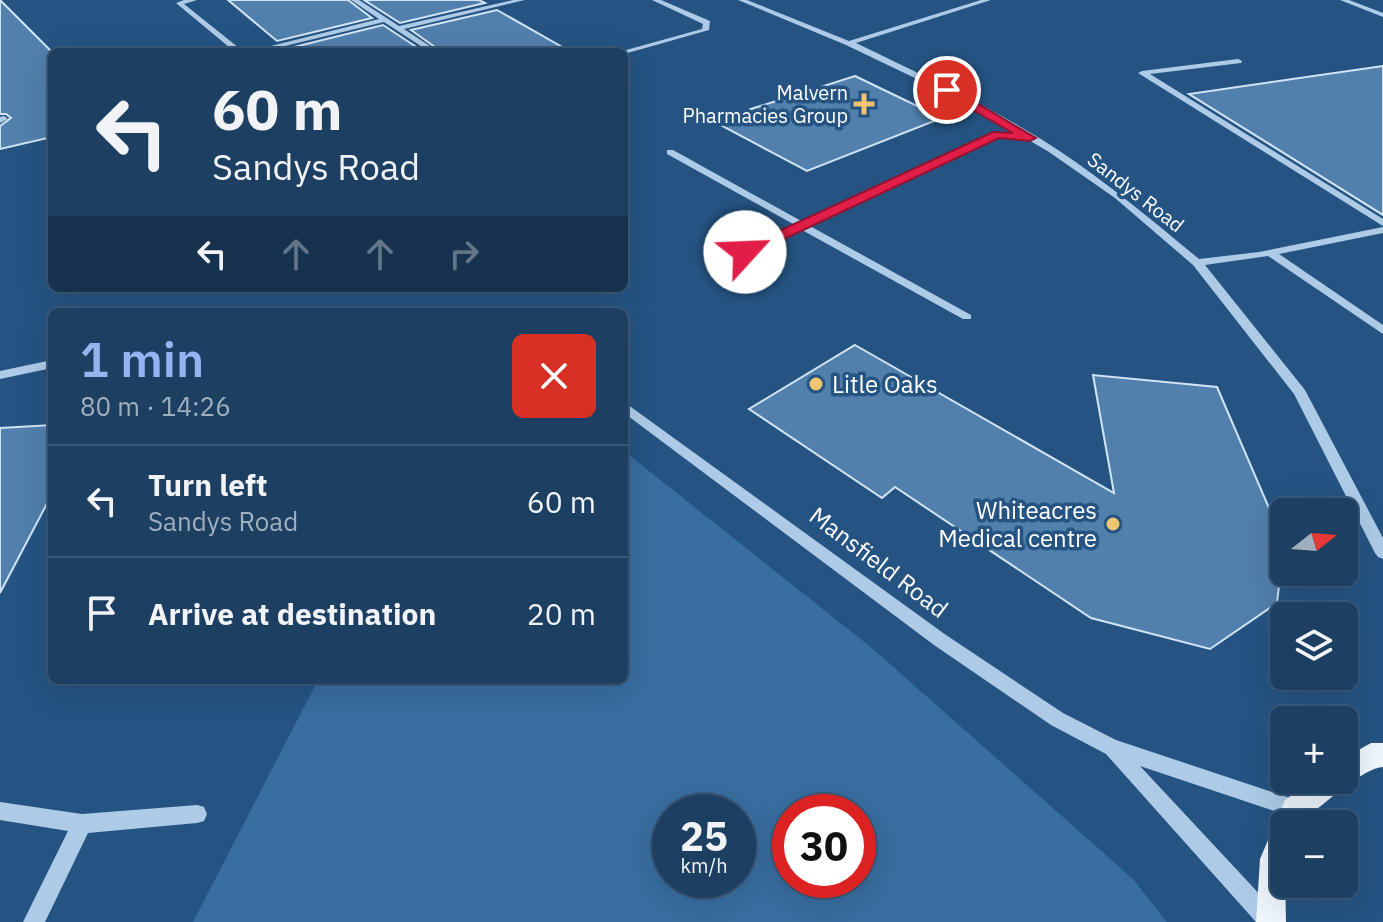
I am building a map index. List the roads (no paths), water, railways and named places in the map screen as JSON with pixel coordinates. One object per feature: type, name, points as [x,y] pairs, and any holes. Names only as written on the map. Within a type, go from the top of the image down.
[{"type":"main road","points":[[1358,764],[1371,755],[1383,755]]},
{"type":"main road","points":[[1304,810],[1321,794]]},
{"type":"main road","points":[[1270,922],[1272,898]]},
{"type":"street","points":[[194,0],[179,3],[235,48]]},
{"type":"street","points":[[354,0],[429,48]]},
{"type":"street","points":[[398,28],[522,0]]},
{"type":"street","points":[[628,51],[705,30],[707,23],[655,0]]},
{"type":"street","name":"Sandys Road","points":[[741,0],[849,43],[947,90],[1030,138],[1118,196],[1197,263],[1300,393],[1383,553]]},
{"type":"street","points":[[849,43],[988,0]]},
{"type":"street","points":[[1343,0],[1383,15]]},
{"type":"street","points":[[268,48],[384,20]]},
{"type":"street","points":[[1238,61],[1142,73],[1383,223]]},
{"type":"street","points":[[716,266],[997,135],[1030,138]]},
{"type":"street","points":[[670,152],[967,317]]},
{"type":"street","points":[[1197,263],[1270,253],[1383,230]]},
{"type":"street","points":[[1270,253],[1383,330]]},
{"type":"street","points":[[0,375],[48,365]]},
{"type":"street","name":"Mansfield Road","points":[[628,409],[940,640],[1057,719],[1111,747],[1270,815]]},
{"type":"street","name":"Mansfield Road","points":[[1111,747],[1270,922]]},
{"type":"street","points":[[0,811],[82,824],[197,814]]},
{"type":"street","points":[[34,922],[82,824]]},
{"type":"place","name":"Malvern Pharmacies Group","points":[[864,104]]},
{"type":"place","name":"Litle Oaks","points":[[816,384]]},
{"type":"place","name":"Whiteacres Medical centre","points":[[1113,524]]}]
